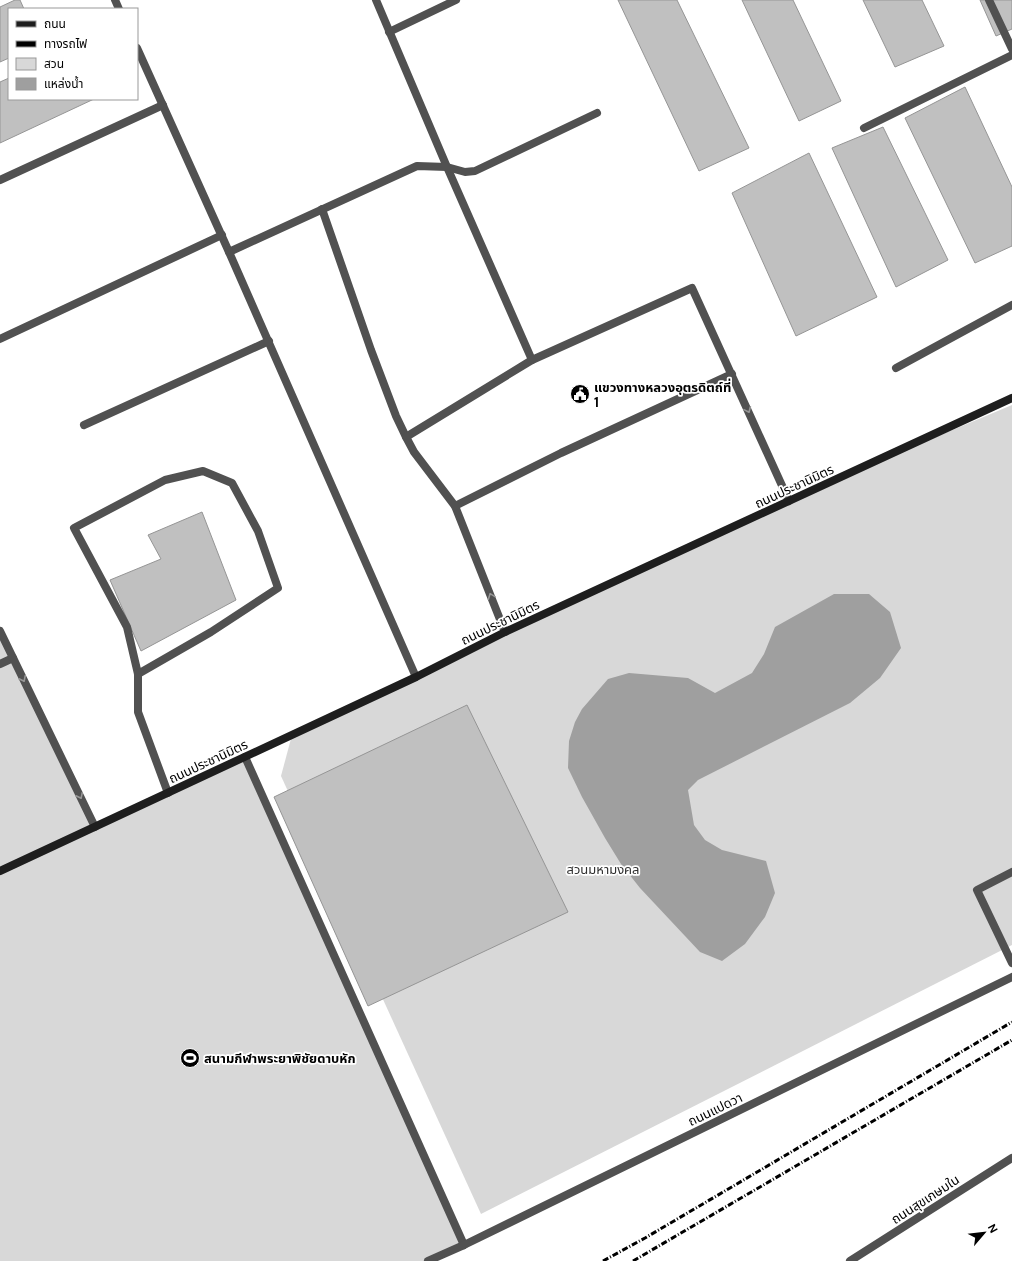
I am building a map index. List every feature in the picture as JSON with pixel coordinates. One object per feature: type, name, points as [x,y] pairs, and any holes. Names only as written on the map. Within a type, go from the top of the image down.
[{"type":"main road","name":"ถนนประชานิมิตร","points":[[0,871],[416,677],[505,632],[1012,398]]},
{"type":"street","points":[[376,0],[447,167],[532,360]]},
{"type":"street","points":[[389,32],[456,0]]},
{"type":"street","points":[[989,0],[1012,49]]},
{"type":"street","points":[[138,50],[230,252],[416,677]]},
{"type":"street","points":[[864,128],[1012,55]]},
{"type":"street","points":[[0,180],[163,105]]},
{"type":"street","points":[[230,252],[417,166],[447,167],[465,172],[474,171],[597,113]]},
{"type":"street","points":[[322,209],[371,350],[396,416],[414,452],[455,506],[505,632]]},
{"type":"street","points":[[0,339],[222,236]]},
{"type":"street","points":[[406,437],[532,360],[692,288],[789,501]]},
{"type":"street","points":[[896,368],[1012,305]]},
{"type":"street","points":[[84,425],[268,341]]},
{"type":"street","points":[[455,506],[562,453],[732,374]]},
{"type":"street","points":[[138,674],[211,632],[278,588],[258,531],[232,483],[203,472],[165,480],[74,528],[127,627],[138,674],[138,712],[168,793]]},
{"type":"street","points":[[0,632],[95,827]]},
{"type":"street","points":[[0,664],[13,658]]},
{"type":"street","points":[[245,757],[464,1245]]},
{"type":"street","points":[[1012,872],[977,890],[1012,963]]},
{"type":"street","name":"ถนนแปดวา","points":[[428,1261],[464,1245],[1012,977]]},
{"type":"street","name":"ถนนสุขเกษมใน","points":[[850,1261],[1012,1158]]},
{"type":"green space","name":"สวนมหามงคล","points":[[1012,405],[1012,945],[481,1214],[281,776],[292,735],[848,474]]},
{"type":"green space","name":"สนามกีฬาพระยาพิชัยดาบหัก","points":[[0,631],[95,827],[245,757],[464,1245],[428,1261],[0,1261]]},
{"type":"water","points":[[834,594],[869,594],[890,612],[901,648],[880,678],[850,703],[698,780],[688,790],[694,825],[705,840],[722,850],[766,861],[775,893],[765,917],[745,944],[722,961],[700,952],[640,888],[621,864],[582,797],[568,768],[569,741],[575,722],[582,709],[608,679],[629,673],[688,678],[715,693],[752,673],[764,654],[775,627]]},
{"type":"building","points":[[15,0],[20,0],[24,8],[8,8],[8,58],[0,62],[0,7]]},
{"type":"building","points":[[618,0],[677,0],[749,148],[699,171]]},
{"type":"building","points":[[742,0],[793,0],[841,101],[799,121]]},
{"type":"building","points":[[863,0],[922,0],[944,46],[895,67]]},
{"type":"building","points":[[980,0],[1012,0],[1012,29],[996,36]]},
{"type":"building","points":[[8,78],[8,100],[92,100],[0,143],[0,82]]},
{"type":"building","points":[[965,87],[1012,187],[1012,246],[975,263],[905,118]]},
{"type":"building","points":[[883,127],[948,260],[896,287],[832,148]]},
{"type":"building","points":[[809,153],[877,297],[796,336],[732,193]]},
{"type":"building","points":[[202,512],[236,600],[141,651],[110,580],[161,559],[148,535]]},
{"type":"building","points":[[467,705],[568,912],[368,1006],[274,797]]},
{"type":"railway","points":[[603,1261],[645,1238],[1012,1022]]},
{"type":"railway","points":[[633,1261],[1012,1040]]},
{"type":"place","name":"แขวงทางหลวงอุตรดิตถ์ที่ 1","points":[[580,394]]},
{"type":"place","name":"สนามกีฬาพระยาพิชัยดาบหัก","points":[[190,1058]]}]
